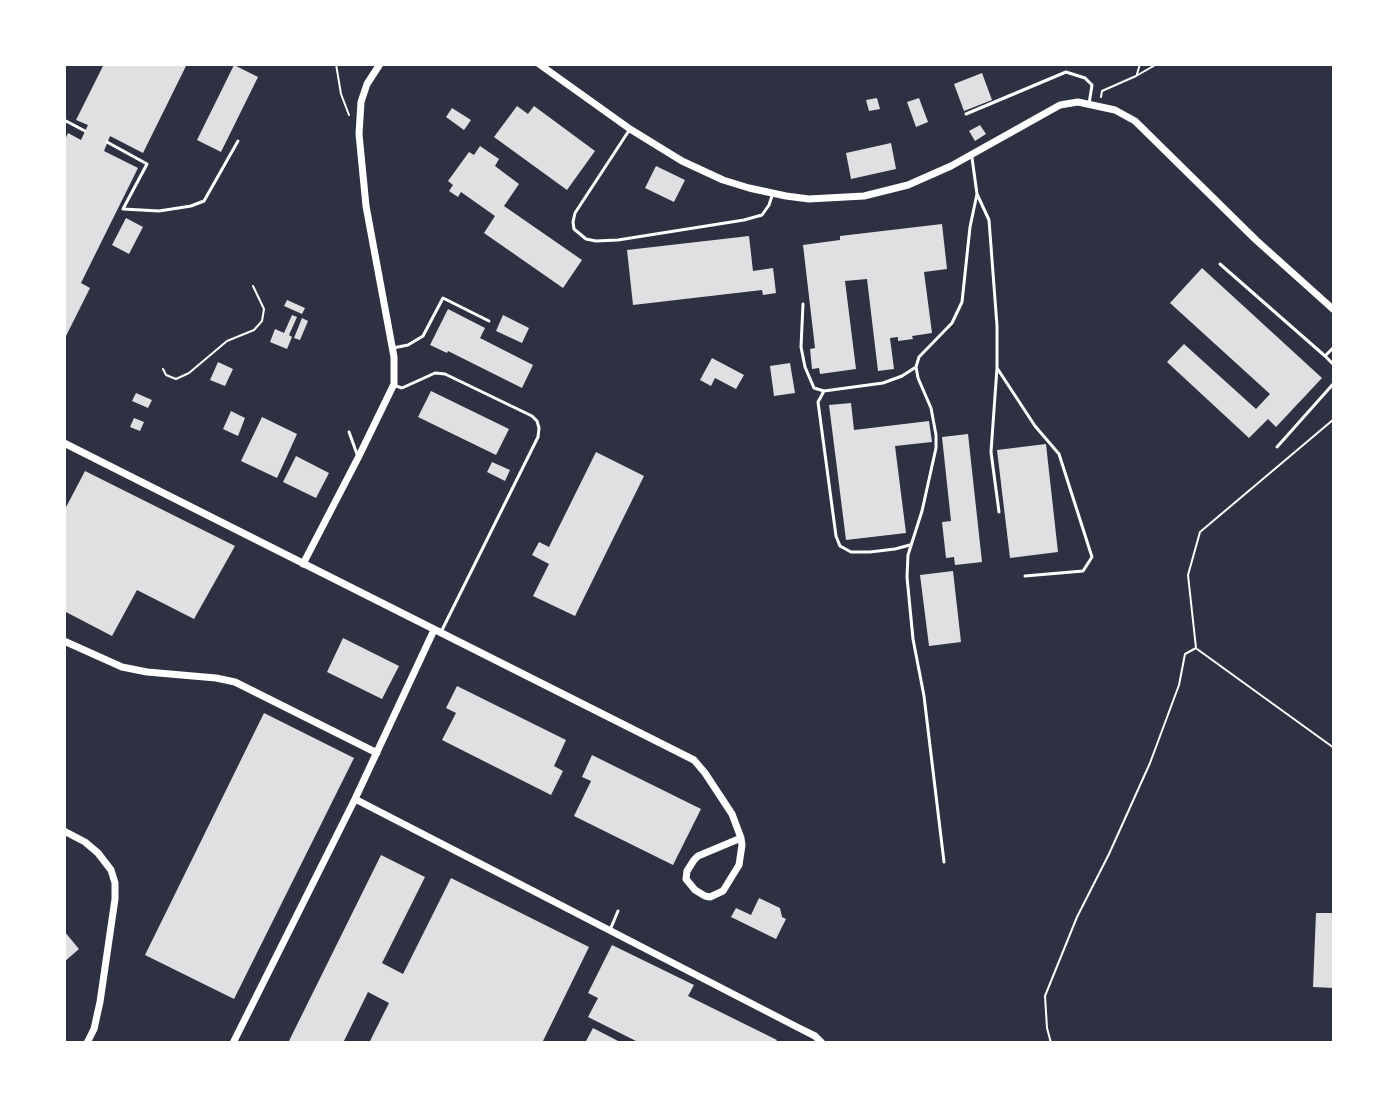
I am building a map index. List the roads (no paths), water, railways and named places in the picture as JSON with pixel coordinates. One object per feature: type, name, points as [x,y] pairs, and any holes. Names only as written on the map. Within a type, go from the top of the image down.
[{"type":"street","points":[[303,564],[394,384],[393,348],[366,206],[359,134],[361,102],[367,84],[380,64]]},
{"type":"street","points":[[539,64],[630,129],[682,161],[723,180],[773,194],[809,199],[864,196],[908,185],[971,155],[1060,105],[1078,102],[1115,110],[1135,121],[1256,240],[1334,310]]},
{"type":"street","points":[[64,443],[694,760],[732,814],[741,838],[742,854],[723,891],[710,897],[695,890],[686,879],[690,864],[698,856],[741,838]]},
{"type":"street","points":[[233,1043],[437,632]]},
{"type":"street","points":[[64,641],[122,667],[235,682],[377,753]]},
{"type":"street","points":[[355,799],[815,1036],[822,1043]]},
{"type":"street","points":[[64,831],[98,853],[111,870],[115,883],[100,1002],[94,1029],[87,1043]]},
{"type":"lane","points":[[966,114],[1066,72],[1085,78],[1092,85],[1089,104]]},
{"type":"lane","points":[[66,121],[85,131]]},
{"type":"lane","points":[[630,129],[575,213],[574,229],[586,239],[618,240],[744,220],[762,215],[773,194]]},
{"type":"lane","points":[[107,142],[147,164],[123,209],[159,211],[204,201],[238,141]]},
{"type":"lane","points":[[971,155],[977,194],[989,220],[997,326],[991,452],[999,512]]},
{"type":"lane","points":[[944,862],[907,577],[910,545],[922,511],[936,448],[931,408],[916,367],[919,357],[952,323],[962,302],[977,194]]},
{"type":"lane","points":[[356,203],[366,206]]},
{"type":"lane","points":[[1220,264],[1334,365]]},
{"type":"lane","points":[[393,348],[408,345],[423,336],[443,298],[489,321]]},
{"type":"lane","points":[[803,304],[801,347],[814,388],[824,391],[883,383],[916,367]]},
{"type":"lane","points":[[1325,356],[1334,347]]},
{"type":"lane","points":[[997,368],[1035,426],[1059,454],[1092,557],[1083,571],[1025,576]]},
{"type":"lane","points":[[394,384],[402,388],[435,373],[445,374],[532,416],[539,428],[538,437],[437,632]]},
{"type":"lane","points":[[1277,447],[1334,383]]},
{"type":"lane","points":[[824,391],[818,402],[836,536],[840,546],[851,552],[870,552],[910,545]]},
{"type":"lane","points":[[349,432],[358,458]]},
{"type":"lane","points":[[610,930],[618,911]]}]
